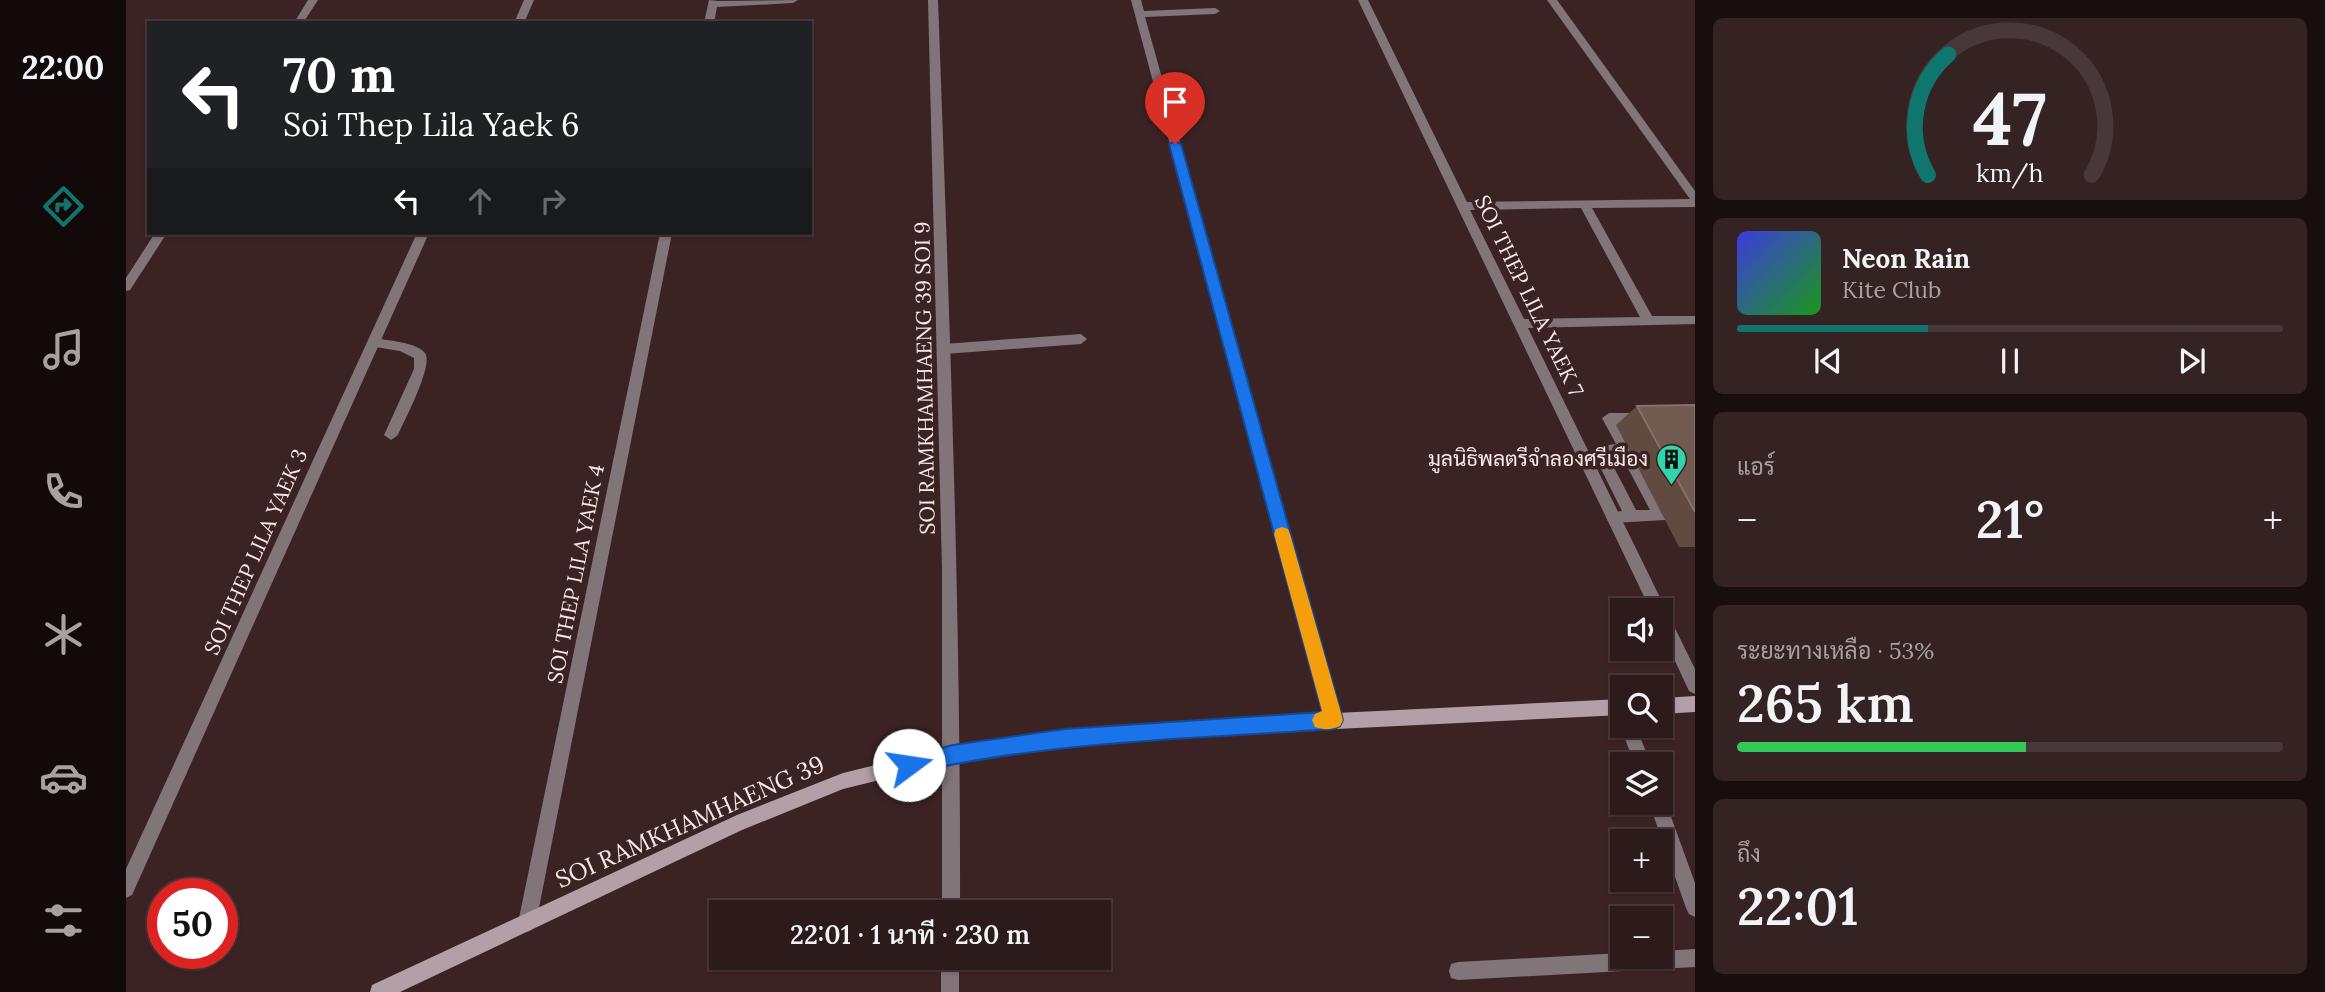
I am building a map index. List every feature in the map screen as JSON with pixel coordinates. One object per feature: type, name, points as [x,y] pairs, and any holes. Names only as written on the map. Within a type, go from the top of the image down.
[{"type":"main road","points":[[1673,705],[1695,704]]},
{"type":"main road","name":"SOI RAMKHAMHAENG 39","points":[[379,992],[737,824],[843,781],[953,754],[1065,738],[1334,720],[1610,708]]},
{"type":"street","points":[[299,21],[313,0]]},
{"type":"street","points":[[520,21],[529,0]]},
{"type":"street","points":[[709,21],[713,2],[793,0]]},
{"type":"street","name":"SOI RAMKHAMHAENG 39 SOI 9","points":[[933,0],[953,754],[951,900]]},
{"type":"street","points":[[1136,0],[1334,720]]},
{"type":"street","name":"SOI THEP LILA YAEK 7","points":[[1363,0],[1653,598]]},
{"type":"street","points":[[1552,0],[1695,201]]},
{"type":"street","points":[[1139,14],[1215,11]]},
{"type":"street","points":[[1462,206],[1695,201]]},
{"type":"street","points":[[1585,205],[1648,321]]},
{"type":"street","points":[[126,287],[160,235]]},
{"type":"street","name":"SOI THEP LILA YAEK 3","points":[[126,889],[422,235]]},
{"type":"street","name":"SOI THEP LILA YAEK 4","points":[[527,923],[666,235]]},
{"type":"street","points":[[1519,324],[1695,320]]},
{"type":"street","points":[[944,349],[1081,339]]},
{"type":"street","points":[[373,343],[402,347],[420,356],[420,369],[391,435]]},
{"type":"street","points":[[1613,517],[1660,516],[1609,418],[1658,418]]},
{"type":"street","points":[[1626,449],[1599,451],[1632,516]]},
{"type":"street","name":"SOI THEP LILA YAEK 7","points":[[1673,640],[1695,686]]},
{"type":"street","points":[[1661,815],[1695,908]]},
{"type":"street","points":[[1458,971],[1695,958]]},
{"type":"street","points":[[950,970],[950,992]]},
{"type":"building","points":[[1695,405],[1695,512],[1637,406]]},
{"type":"slow traffic","points":[[1282,534],[1334,720],[1322,720]]},
{"type":"place","name":"มูลนิธิพลตรีจำลองศรีเมือง","points":[[1671,486]]},
{"type":"route","points":[[909,765],[953,754],[1065,738],[1334,720],[1175,144]]}]
